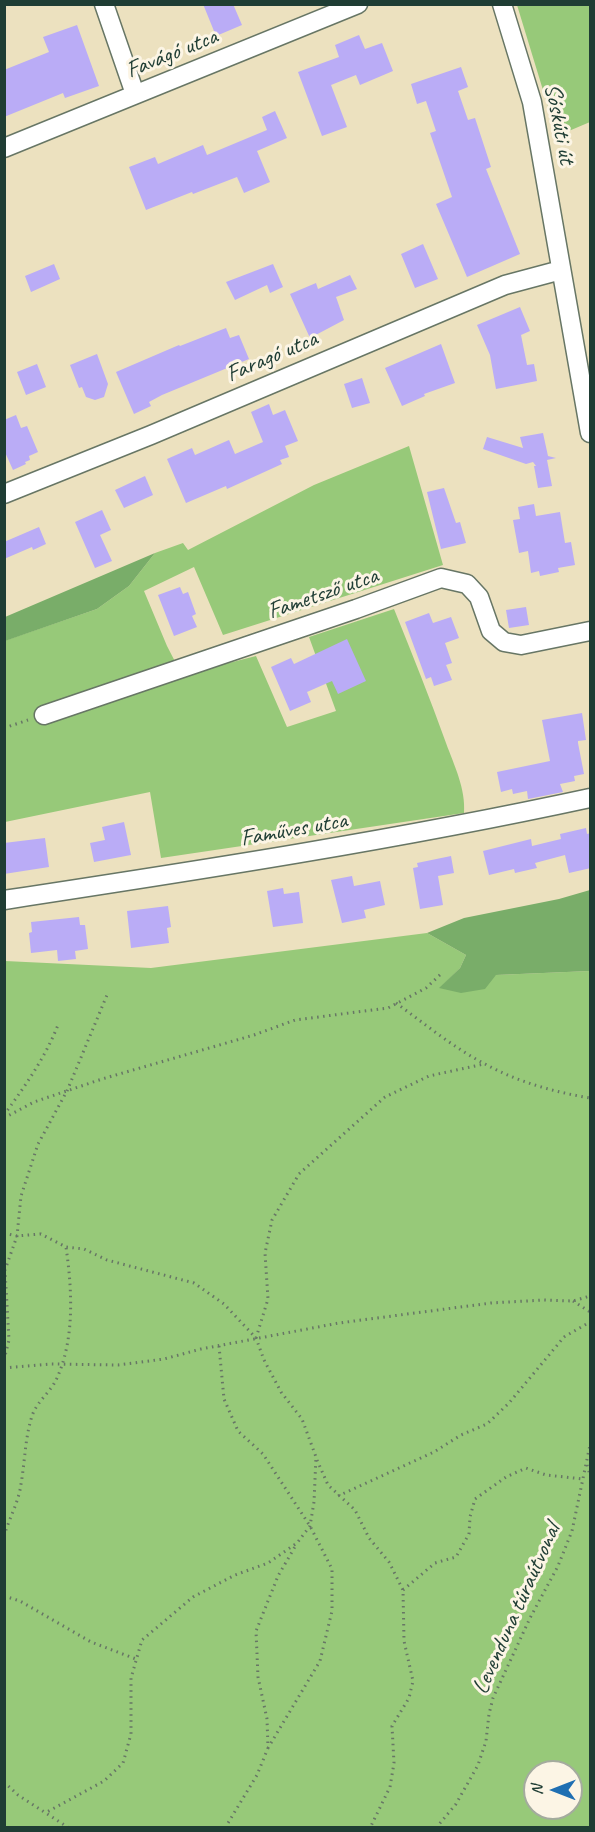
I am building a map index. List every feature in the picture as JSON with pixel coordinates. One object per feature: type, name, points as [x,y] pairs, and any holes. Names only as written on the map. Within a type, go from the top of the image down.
[{"type":"street","points":[[104,4],[135,94]]},
{"type":"street","name":"Favágó utca","points":[[4,148],[358,4]]},
{"type":"street","name":"Sóskúti út","points":[[502,4],[532,102],[561,270],[583,349],[591,433]]},
{"type":"street","name":"Faragó utca","points":[[4,494],[151,435],[505,285],[561,270]]},
{"type":"street","name":"Fametsző utca","points":[[44,715],[441,578],[467,584],[479,597],[491,631],[504,642],[521,645],[591,631]]},
{"type":"street","name":"Faműves utca","points":[[4,900],[251,863],[490,820],[591,798]]},
{"type":"path","points":[[4,728],[44,715]]},
{"type":"path","points":[[4,1117],[34,1102],[67,1090],[254,1035],[295,1020],[388,1008],[426,988],[442,973]]},
{"type":"path","points":[[4,1360],[9,1340],[5,1270],[17,1236],[21,1196],[38,1144],[67,1090],[107,995]]},
{"type":"path","points":[[396,1003],[484,1064],[527,1083],[560,1093],[591,1098]]},
{"type":"path","points":[[4,1117],[49,1047],[58,1024]]},
{"type":"path","points":[[256,1338],[268,1299],[265,1253],[272,1220],[299,1174],[385,1097],[429,1076],[484,1064]]},
{"type":"path","points":[[4,1233],[17,1236],[41,1234],[66,1247],[84,1249],[107,1260],[194,1283],[224,1304],[256,1338],[264,1360],[282,1392],[302,1419],[328,1485],[355,1510],[369,1538],[389,1563],[403,1590],[404,1641],[413,1681],[409,1698],[392,1726],[394,1763],[390,1787],[370,1827]]},
{"type":"path","points":[[4,1536],[21,1486],[23,1455],[32,1414],[56,1380],[62,1364],[70,1320],[71,1284],[66,1247]]},
{"type":"path","points":[[4,1368],[21,1365],[118,1365],[164,1359],[219,1345],[339,1323],[492,1303],[573,1301],[591,1296]]},
{"type":"path","points":[[573,1301],[591,1312]]},
{"type":"path","points":[[338,1496],[434,1452],[461,1435],[487,1424],[509,1403],[564,1337],[591,1322]]},
{"type":"path","points":[[219,1345],[224,1399],[238,1431],[263,1454],[310,1526],[332,1569],[332,1611],[320,1661],[268,1748],[257,1775],[225,1827]]},
{"type":"path","name":"Levenduna túraútvonal","points":[[436,1827],[456,1804],[478,1765],[486,1741],[489,1714],[494,1698],[530,1618],[558,1566],[572,1531],[591,1445]]},
{"type":"path","points":[[268,1748],[267,1719],[258,1677],[256,1631],[278,1576],[310,1526],[314,1502],[316,1457]]},
{"type":"path","points":[[586,1463],[591,1475]]},
{"type":"path","points":[[403,1590],[435,1563],[456,1557],[469,1534],[470,1517],[476,1498],[506,1477],[526,1468],[546,1474],[583,1479]]},
{"type":"path","points":[[47,1812],[104,1781],[123,1763],[131,1734],[131,1678],[142,1640],[193,1597],[235,1575],[268,1563],[297,1543]]},
{"type":"path","points":[[4,1596],[20,1601],[91,1642],[136,1659]]},
{"type":"path","points":[[4,1782],[18,1795],[69,1827]]},
{"type":"green space","points":[[517,5],[590,5],[590,122],[557,136]]},
{"type":"green space","points":[[409,446],[443,565],[223,635],[194,567],[144,591],[182,675],[256,656],[287,727],[336,711],[309,637],[394,609],[459,777],[464,813],[161,858],[150,792],[5,822],[4,641],[97,609],[129,586],[155,553],[183,543],[188,550],[314,485]]},
{"type":"green space","points":[[155,553],[129,586],[97,609],[5,641],[5,617]]},
{"type":"green space","points":[[590,890],[590,971],[496,975],[485,989],[461,993],[439,988],[460,968],[466,955],[427,933],[464,918],[559,899]]},
{"type":"green space","points":[[427,933],[466,955],[460,968],[440,988],[496,975],[590,971],[590,1827],[5,1828],[5,961],[151,968]]},
{"type":"building","points":[[203,4],[233,4],[242,25],[216,36]]},
{"type":"building","points":[[77,25],[99,86],[65,98],[63,93],[4,117],[4,70],[49,52],[43,37]]},
{"type":"building","points":[[359,35],[365,49],[382,43],[393,71],[360,85],[356,75],[331,85],[347,127],[322,136],[298,72],[339,57],[335,45]]},
{"type":"building","points":[[461,67],[468,87],[458,91],[468,120],[475,118],[491,167],[486,169],[520,254],[467,277],[436,204],[452,197],[430,133],[436,131],[426,101],[417,104],[411,84]]},
{"type":"building","points":[[275,111],[287,138],[257,151],[270,182],[244,193],[237,177],[146,210],[129,167],[155,157],[158,164],[203,145],[207,155],[267,130],[262,117]]},
{"type":"building","points":[[423,244],[438,279],[415,288],[401,254]]},
{"type":"building","points":[[54,264],[60,279],[31,292],[25,276]]},
{"type":"building","points":[[273,264],[283,287],[270,293],[267,285],[235,300],[226,282]]},
{"type":"building","points":[[350,275],[357,289],[336,297],[344,320],[310,338],[290,294],[316,283],[318,289]]},
{"type":"building","points":[[520,307],[530,331],[521,335],[527,365],[534,364],[537,381],[496,389],[490,355],[477,325]]},
{"type":"building","points":[[226,328],[230,338],[239,335],[249,359],[162,395],[149,402],[151,406],[134,414],[116,372]]},
{"type":"building","points":[[441,344],[455,383],[424,394],[425,396],[402,406],[385,368]]},
{"type":"building","points":[[97,354],[108,384],[104,397],[95,400],[86,397],[82,387],[79,388],[70,365]]},
{"type":"building","points":[[37,364],[46,387],[26,395],[17,372]]},
{"type":"building","points":[[362,378],[370,403],[352,408],[344,384]]},
{"type":"building","points":[[269,404],[273,415],[285,410],[298,441],[285,446],[289,457],[280,460],[282,464],[227,489],[226,486],[186,503],[167,459],[192,448],[195,455],[229,440],[235,454],[263,442],[251,412]]},
{"type":"building","points":[[16,415],[21,428],[27,426],[38,452],[29,456],[30,460],[25,462],[26,464],[13,470],[4,450],[4,420]]},
{"type":"building","points":[[543,433],[548,456],[556,458],[547,460],[552,486],[538,488],[534,466],[536,466],[533,462],[526,464],[483,449],[487,437],[523,448],[520,437]]},
{"type":"building","points":[[145,476],[153,495],[124,508],[115,490]]},
{"type":"building","points":[[444,488],[456,523],[460,522],[466,543],[441,549],[427,492]]},
{"type":"building","points":[[534,504],[536,516],[560,512],[565,543],[571,542],[575,565],[558,568],[559,572],[540,576],[539,571],[531,573],[528,551],[519,553],[513,520],[520,519],[518,507]]},
{"type":"building","points":[[102,510],[111,530],[100,535],[112,561],[95,568],[75,522]]},
{"type":"building","points":[[39,527],[46,544],[33,550],[32,547],[4,559],[4,542]]},
{"type":"building","points":[[180,587],[183,594],[188,592],[196,614],[192,616],[197,627],[174,636],[158,595]]},
{"type":"building","points":[[526,607],[529,625],[509,628],[506,610]]},
{"type":"building","points":[[429,613],[433,623],[451,617],[459,638],[445,643],[452,663],[446,665],[452,680],[434,686],[431,677],[426,679],[405,622]]},
{"type":"building","points":[[347,639],[366,681],[338,694],[332,681],[307,692],[311,702],[290,711],[271,667],[291,658],[294,664]]},
{"type":"building","points":[[582,713],[586,740],[578,741],[578,743],[584,774],[574,776],[575,781],[560,784],[563,792],[528,799],[527,791],[513,794],[512,789],[501,792],[497,772],[550,761],[542,720]]},
{"type":"building","points":[[124,822],[131,855],[94,862],[90,843],[105,840],[102,827]]},
{"type":"building","points":[[586,828],[587,834],[591,833],[591,868],[569,873],[565,855],[535,863],[537,868],[515,873],[514,869],[489,875],[483,851],[531,839],[532,846],[561,839],[560,834]]},
{"type":"building","points":[[45,838],[49,867],[4,874],[4,843]]},
{"type":"building","points":[[451,856],[454,873],[438,876],[443,905],[420,909],[413,868],[418,867],[417,863]]},
{"type":"building","points":[[352,876],[354,886],[380,881],[385,905],[364,910],[366,918],[342,923],[331,880]]},
{"type":"building","points":[[283,888],[284,894],[299,892],[303,923],[273,927],[267,891]]},
{"type":"building","points":[[168,906],[171,927],[167,928],[169,943],[131,948],[127,911]]},
{"type":"building","points":[[79,917],[80,925],[85,925],[88,949],[75,951],[76,959],[58,961],[57,950],[31,953],[29,933],[32,932],[31,922]]}]
